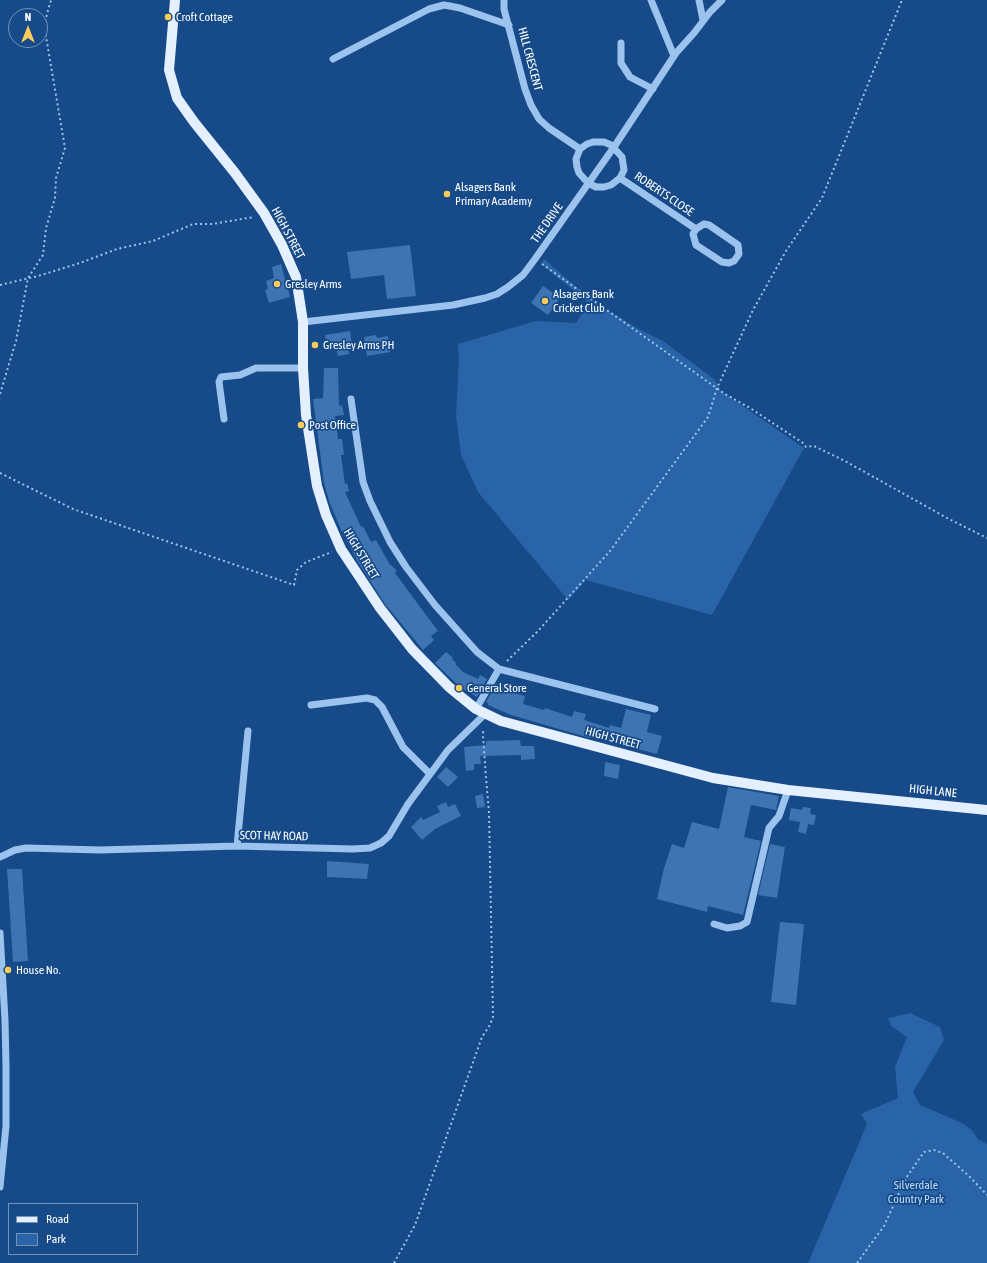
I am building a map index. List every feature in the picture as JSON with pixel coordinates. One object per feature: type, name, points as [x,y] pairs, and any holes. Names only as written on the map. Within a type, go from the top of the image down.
[{"type":"main road","name":"HIGH STREET","points":[[175,0],[169,70],[177,98],[264,212],[296,277],[304,322],[302,368],[306,416],[316,486],[326,515],[341,549],[380,608],[412,649],[449,687],[481,711],[501,721],[713,778],[788,790],[876,798]]},
{"type":"main road","name":"HIGH LANE","points":[[876,798],[987,810]]},
{"type":"street","name":"HILL CRESCENT","points":[[504,0],[504,9],[525,89],[534,110],[539,119],[548,128],[580,149]]},
{"type":"street","points":[[651,0],[674,56]]},
{"type":"street","points":[[699,0],[704,20]]},
{"type":"street","name":"THE DRIVE","points":[[304,322],[453,305],[485,298],[497,294],[508,287],[523,275],[535,259],[614,147],[674,56],[710,12],[722,0]]},
{"type":"street","points":[[333,59],[429,9],[444,5],[460,8],[509,25]]},
{"type":"street","points":[[621,43],[621,63],[630,76],[653,90]]},
{"type":"street","points":[[588,183],[582,177],[577,167],[576,159],[580,149],[593,142],[604,142],[614,147]]},
{"type":"street","name":"ROBERTS CLOSE","points":[[588,183],[596,187],[604,187],[611,185],[620,178],[624,170],[624,163],[622,157],[614,147]]},
{"type":"street","name":"ROBERTS CLOSE","points":[[620,178],[696,229]]},
{"type":"street","name":"ROBERTS CLOSE","points":[[704,224],[709,225],[738,245],[739,250],[734,261],[729,263],[722,262],[696,245],[693,234],[696,229],[704,224]]},
{"type":"street","points":[[224,420],[219,382],[221,376],[240,374],[256,368],[302,368]]},
{"type":"street","points":[[351,399],[363,482],[370,501],[390,542],[406,567],[448,620],[477,652],[499,669],[655,709]]},
{"type":"street","name":"SCOT HAY ROAD","points":[[0,857],[15,850],[26,848],[100,850],[237,846],[353,849],[370,848],[381,843],[389,836],[408,804],[430,774],[481,711],[499,669]]},
{"type":"street","points":[[311,705],[367,698],[376,700],[382,706],[403,748],[430,774]]},
{"type":"street","points":[[237,846],[248,731]]},
{"type":"street","points":[[714,924],[727,928],[740,926],[747,922],[769,828],[779,816],[788,790]]},
{"type":"street","points":[[0,933],[5,1020],[6,1113],[0,1187]]},
{"type":"path","points":[[0,394],[16,341],[28,278],[43,255],[46,228],[54,198],[56,178],[65,148],[44,25],[51,0]]},
{"type":"path","points":[[499,669],[538,631],[610,550],[708,417],[717,388],[757,303],[786,251],[822,198],[902,0]]},
{"type":"path","points":[[0,285],[80,263],[117,249],[153,241],[193,224],[212,224],[238,218],[257,216],[264,212]]},
{"type":"path","points":[[535,259],[717,388],[803,443],[806,447],[814,446],[845,461],[947,518],[987,538]]},
{"type":"path","points":[[0,473],[73,509],[294,585],[297,570],[306,562],[341,549]]},
{"type":"path","points":[[394,1263],[415,1225],[482,1037],[493,1017],[489,812],[481,711]]},
{"type":"path","points":[[857,1263],[884,1226],[906,1178],[924,1152],[934,1150],[943,1153],[970,1177],[987,1195]]},
{"type":"green space","points":[[544,259],[591,300],[637,328],[663,341],[714,379],[721,391],[804,448],[712,615],[586,580],[568,600],[478,492],[461,455],[456,416],[459,360],[458,344],[536,321],[576,323],[589,303],[541,264]]},
{"type":"green space","name":"Silverdale Country Park","points":[[910,1013],[940,1027],[944,1040],[913,1092],[920,1105],[962,1123],[972,1130],[978,1139],[987,1144],[987,1263],[808,1263],[867,1124],[861,1114],[898,1098],[895,1067],[907,1037],[891,1026],[888,1018]]},
{"type":"building","points":[[410,245],[416,296],[387,299],[384,275],[351,279],[347,252]]},
{"type":"building","name":"Gresley Arms","points":[[281,264],[290,297],[269,303],[265,290],[268,289],[266,281],[274,278],[272,267]]},
{"type":"building","name":"Alsagers Bank Cricket Club","points":[[543,286],[560,298],[548,315],[531,303]]},
{"type":"building","points":[[350,331],[352,346],[348,346],[349,354],[338,356],[336,348],[327,349],[325,335]]},
{"type":"building","points":[[376,335],[377,338],[388,336],[390,352],[367,356],[364,337]]},
{"type":"building","points":[[324,368],[338,368],[339,406],[342,405],[344,415],[335,416],[338,439],[342,439],[344,455],[341,455],[345,484],[347,483],[349,491],[345,492],[361,527],[363,526],[371,542],[376,540],[390,565],[397,571],[395,573],[438,631],[431,636],[434,640],[423,650],[385,604],[358,562],[342,532],[329,501],[324,483],[313,399],[323,398]]},
{"type":"building","points":[[446,652],[453,658],[452,659],[456,663],[455,664],[463,672],[478,679],[480,675],[487,679],[477,697],[461,688],[435,663]]},
{"type":"building","points":[[496,684],[514,693],[525,696],[523,704],[544,710],[545,708],[572,717],[574,711],[586,714],[584,720],[609,728],[610,725],[621,728],[626,709],[651,715],[647,732],[662,736],[657,754],[591,737],[590,738],[511,715],[488,705],[486,702]]},
{"type":"building","points":[[520,740],[521,746],[534,746],[535,759],[521,760],[521,755],[480,756],[481,764],[474,764],[474,770],[466,771],[464,747],[486,745],[486,741]]},
{"type":"building","points":[[605,762],[620,765],[618,779],[604,776]]},
{"type":"building","points":[[446,767],[458,777],[448,787],[437,777]]},
{"type":"building","points":[[728,787],[779,796],[776,810],[751,805],[744,837],[761,841],[743,915],[708,906],[707,912],[657,899],[664,868],[672,844],[684,848],[692,822],[719,829]]},
{"type":"building","points":[[483,794],[485,807],[477,808],[475,796]]},
{"type":"building","points":[[446,802],[448,807],[455,804],[461,816],[435,829],[422,840],[411,827],[421,817],[423,820],[440,812],[437,806]]},
{"type":"building","points":[[803,807],[811,808],[810,814],[816,815],[814,825],[808,824],[806,834],[798,832],[800,822],[789,820],[791,808],[802,810]]},
{"type":"building","points":[[770,844],[785,847],[777,898],[758,895]]},
{"type":"building","points":[[327,861],[369,864],[367,879],[327,877]]},
{"type":"building","points":[[7,869],[22,869],[28,961],[13,962]]},
{"type":"building","points":[[780,922],[804,924],[796,1005],[771,1002]]},
{"type":"place","name":"Croft Cottage","points":[[168,17]]},
{"type":"place","name":"Alsagers Bank Primary Academy","points":[[447,194]]},
{"type":"place","name":"Gresley Arms","points":[[277,284]]},
{"type":"place","name":"Alsagers Bank Cricket Club","points":[[545,301]]},
{"type":"place","name":"Gresley Arms PH","points":[[315,345]]},
{"type":"place","name":"Post Office","points":[[301,425]]},
{"type":"place","name":"General Store","points":[[459,688]]},
{"type":"place","name":"House No.","points":[[8,970]]}]
